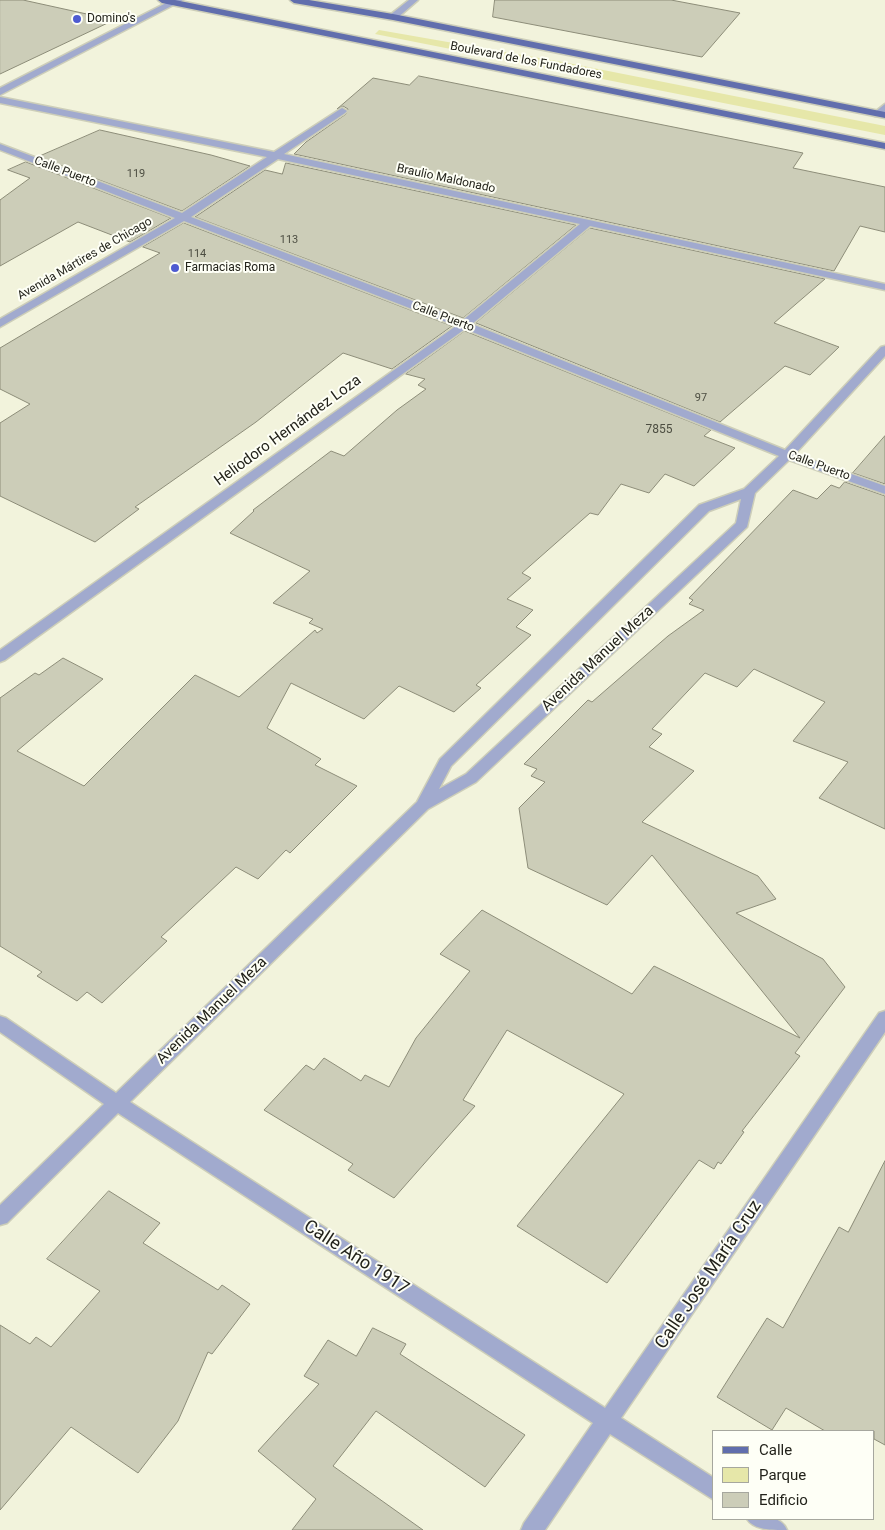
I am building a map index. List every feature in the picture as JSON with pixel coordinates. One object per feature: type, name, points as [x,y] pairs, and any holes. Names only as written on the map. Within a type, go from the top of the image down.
[{"type":"main road","name":"Boulevard de los Fundadores","points":[[162,0],[177,1],[885,146]]},
{"type":"main road","name":"Boulevard de los Fundadores","points":[[294,0],[883,112]]},
{"type":"street","points":[[393,18],[414,0]]},
{"type":"street","points":[[0,92],[177,1]]},
{"type":"street","name":"Braulio Maldonado","points":[[0,100],[278,156],[885,287]]},
{"type":"street","name":"Avenida Mártires de Chicago","points":[[0,324],[184,217],[278,156],[342,111]]},
{"type":"street","name":"Calle Puerto","points":[[0,147],[464,324],[787,455],[885,490]]},
{"type":"street","name":"Heliodoro Hernández Loza","points":[[0,658],[464,324],[589,222]]},
{"type":"street","name":"Avenida Manuel Meza","points":[[424,805],[446,763],[704,508],[749,492],[787,455],[885,349]]},
{"type":"street","name":"Avenida Manuel Meza","points":[[0,1217],[424,805],[471,778],[742,524],[749,492]]},
{"type":"street","name":"Calle José María Cruz","points":[[532,1530],[608,1423],[885,1018]]},
{"type":"street","name":"Calle Año 1917","points":[[0,1023],[117,1103],[712,1489]]},
{"type":"street","points":[[760,1520],[776,1530]]},
{"type":"green space","points":[[379,30],[568,63],[885,126],[885,135],[375,34]]},
{"type":"building","points":[[0,0],[23,0],[114,20],[0,74]]},
{"type":"building","points":[[495,0],[671,0],[740,13],[702,57],[493,17]]},
{"type":"building","points":[[419,76],[803,153],[793,168],[885,187],[885,232],[860,226],[834,271],[294,154],[306,142],[346,114],[348,109],[343,106],[337,109],[373,78],[409,85]]},
{"type":"building","points":[[100,130],[211,155],[250,166],[182,211],[38,157]]},
{"type":"building","points":[[26,162],[171,218],[130,242],[78,222],[0,266],[0,200],[30,178],[8,170]]},
{"type":"building","points":[[286,163],[576,225],[463,318],[195,217],[265,170],[282,174]]},
{"type":"building","points":[[184,223],[452,326],[392,369],[343,353],[256,422],[135,507],[139,509],[95,542],[0,496],[0,423],[30,404],[0,389],[0,348],[160,253],[143,247]]},
{"type":"building","points":[[590,228],[825,279],[774,323],[839,347],[810,375],[785,366],[720,422],[476,323]]},
{"type":"building","points":[[465,331],[711,430],[704,436],[735,448],[694,486],[665,474],[649,493],[621,484],[598,515],[590,513],[522,573],[531,578],[507,599],[533,610],[516,627],[531,635],[476,685],[481,688],[454,712],[399,686],[364,719],[291,683],[267,728],[321,759],[315,765],[357,786],[290,853],[286,850],[258,879],[236,867],[161,937],[167,941],[102,1003],[87,992],[77,1001],[37,976],[42,972],[0,946],[0,698],[35,673],[39,675],[63,658],[103,679],[17,751],[84,786],[195,675],[239,697],[315,630],[317,633],[323,629],[309,623],[313,619],[273,603],[310,571],[230,533],[253,510],[331,451],[344,456],[397,410],[426,389],[418,385],[425,379],[406,374]]},
{"type":"building","points":[[885,436],[885,484],[853,473]]},
{"type":"building","points":[[845,482],[885,496],[885,829],[819,798],[848,762],[793,741],[825,702],[754,669],[737,687],[705,673],[652,729],[662,734],[649,747],[694,771],[642,822],[758,876],[776,899],[736,913],[823,959],[845,987],[795,1053],[800,1056],[742,1131],[744,1132],[721,1164],[718,1162],[714,1169],[699,1160],[607,1283],[517,1226],[624,1094],[507,1030],[463,1100],[475,1106],[394,1198],[348,1170],[353,1164],[264,1110],[306,1065],[314,1070],[324,1058],[361,1081],[365,1075],[389,1087],[416,1038],[470,971],[440,954],[482,910],[632,994],[654,966],[800,1038],[652,855],[607,905],[528,868],[519,808],[545,782],[531,776],[537,769],[524,764],[588,700],[592,702],[668,636],[704,610],[689,604],[693,600],[689,598],[793,490],[817,499],[831,485],[839,488]]},
{"type":"building","points":[[885,1161],[885,1445],[875,1440],[875,1430],[823,1430],[786,1408],[772,1430],[717,1397],[767,1318],[783,1328],[839,1227],[848,1232]]},
{"type":"building","points":[[109,1191],[160,1223],[143,1243],[218,1290],[222,1285],[250,1304],[212,1354],[208,1352],[178,1421],[138,1473],[71,1427],[0,1510],[0,1325],[30,1344],[36,1337],[51,1347],[100,1291],[47,1259]]},
{"type":"building","points":[[373,1328],[406,1344],[400,1354],[525,1435],[485,1487],[376,1411],[333,1466],[423,1530],[292,1530],[316,1499],[258,1451],[319,1384],[304,1376],[328,1340],[356,1356]]},
{"type":"place","name":"Domino's","points":[[77,19]]},
{"type":"place","name":"Farmacias Roma","points":[[175,268]]}]
